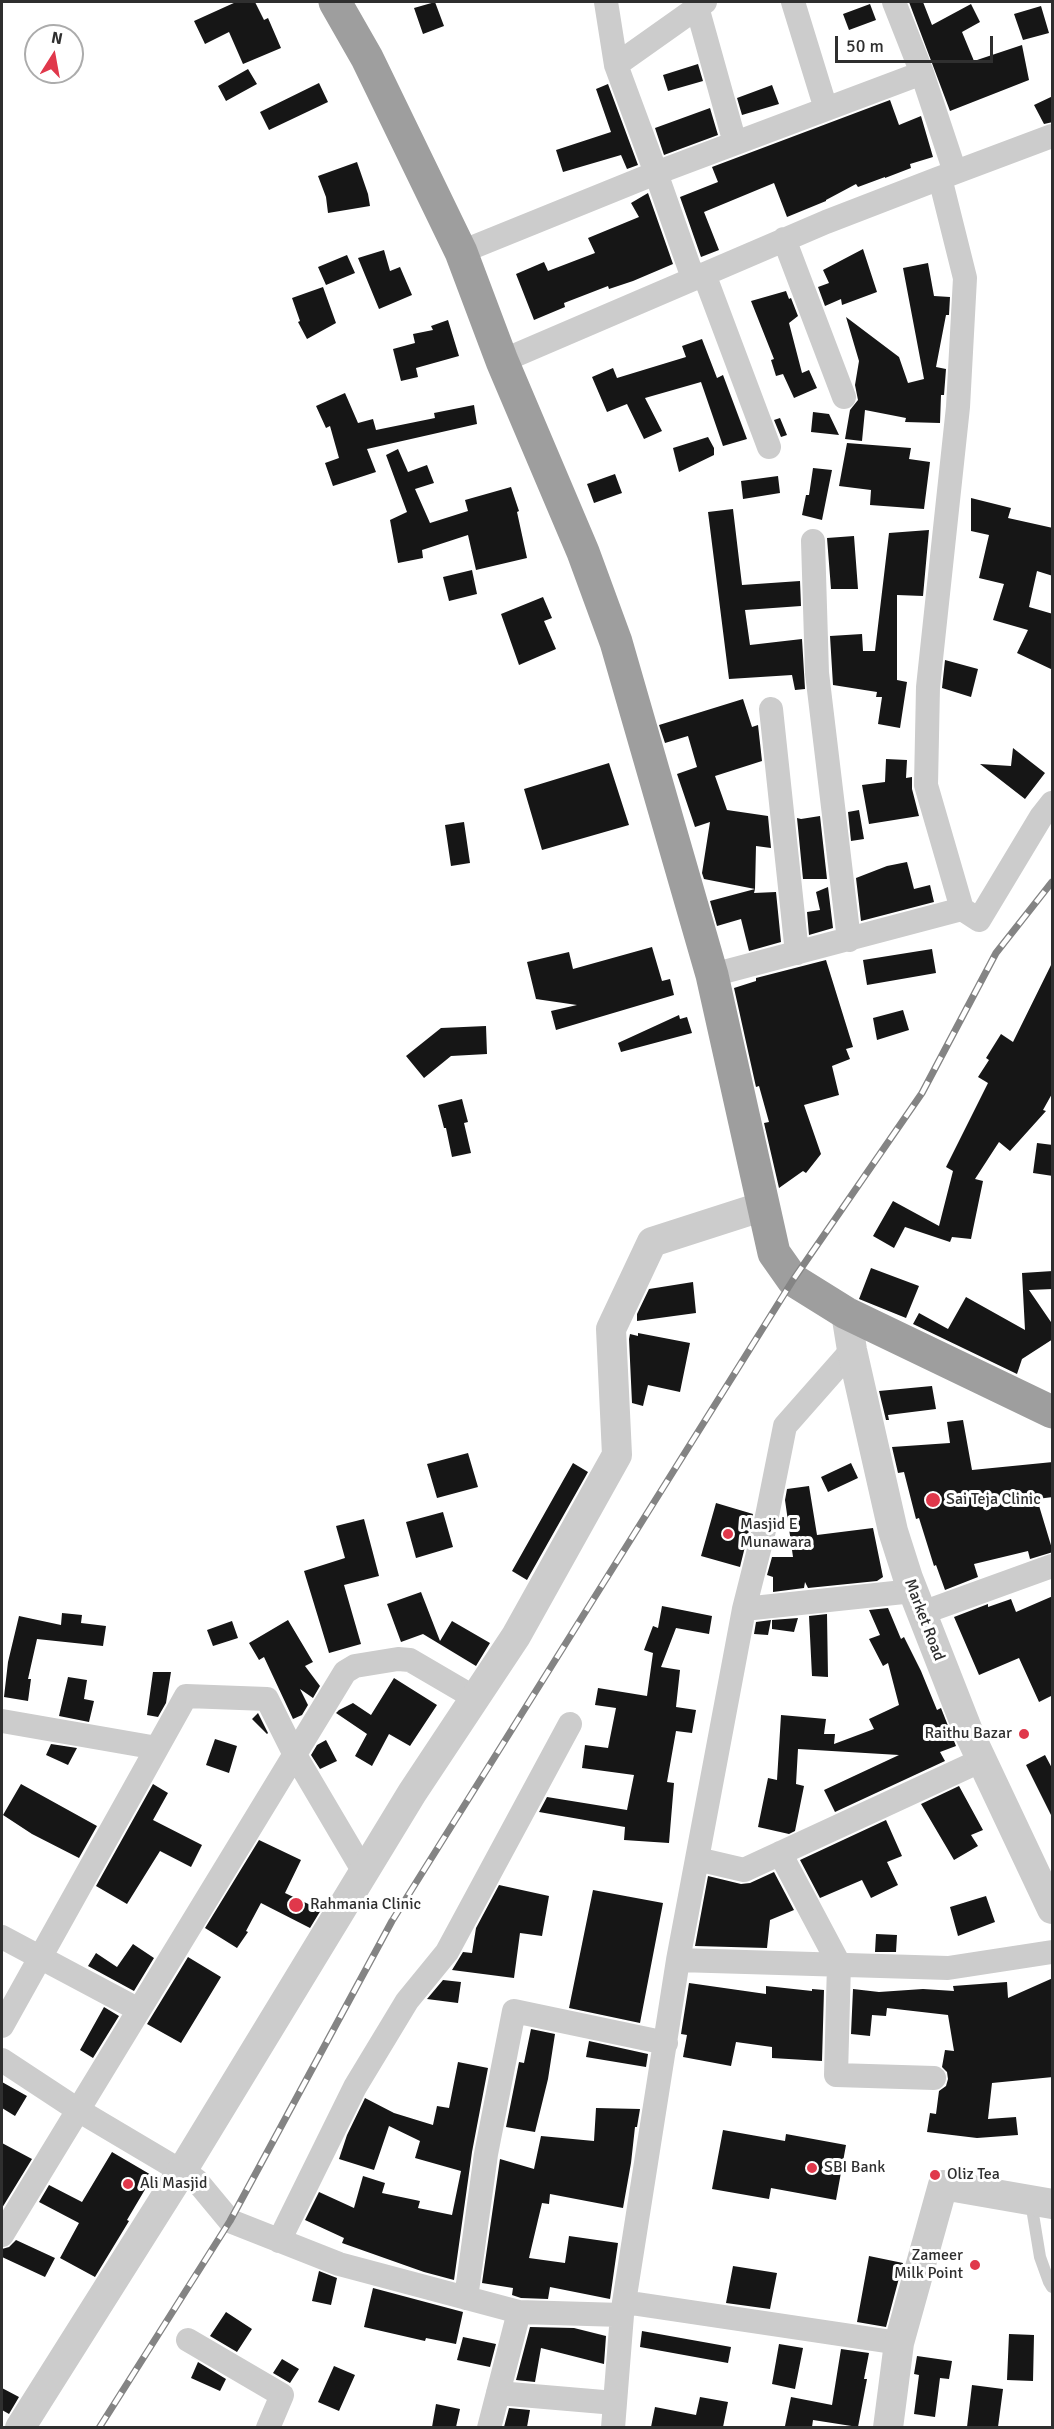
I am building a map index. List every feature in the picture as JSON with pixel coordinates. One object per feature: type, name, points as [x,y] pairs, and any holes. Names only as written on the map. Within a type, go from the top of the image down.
[{"type":"highway","points":[[336,2],[367,58],[461,252],[502,361],[584,552],[616,642],[712,975],[774,1253],[793,1280],[846,1313],[1053,1412]]},
{"type":"street","points":[[606,2],[616,65],[656,173],[769,447]]},
{"type":"street","points":[[793,2],[826,109]]},
{"type":"street","points":[[894,2],[922,73],[948,175],[965,278],[958,407],[928,687],[926,785],[962,909],[979,920],[1041,818],[1053,803]]},
{"type":"street","points":[[616,65],[701,4],[735,143]]},
{"type":"street","points":[[461,252],[656,173],[922,73]]},
{"type":"street","points":[[502,361],[784,239],[1053,136]]},
{"type":"street","points":[[784,239],[843,397]]},
{"type":"street","points":[[813,541],[817,673],[849,940]]},
{"type":"street","points":[[771,709],[797,953]]},
{"type":"street","points":[[712,975],[962,909]]},
{"type":"street","points":[[20,2427],[182,2171],[412,1792],[516,1636],[617,1455],[611,1329],[652,1242],[764,1206]]},
{"type":"street","name":"Market Road","points":[[846,1313],[852,1350],[893,1531],[917,1602],[968,1731],[1053,1910]]},
{"type":"street","points":[[613,2427],[623,2309],[678,1960],[744,1609],[765,1526],[786,1426],[852,1350]]},
{"type":"street","points":[[744,1609],[917,1602],[1053,1566]]},
{"type":"street","points":[[2,2235],[345,1672],[355,1666],[398,1659],[410,1660],[475,1698]]},
{"type":"street","points":[[2,2026],[186,1695],[267,1698],[295,1755],[364,1872]]},
{"type":"street","points":[[2,1721],[156,1748]]},
{"type":"street","points":[[279,2241],[355,2087],[407,2001],[447,1952],[570,1724]]},
{"type":"street","points":[[697,1859],[744,1870],[982,1760]]},
{"type":"street","points":[[780,1853],[839,1964],[836,2075],[933,2078]]},
{"type":"street","points":[[2,1937],[139,2010]]},
{"type":"street","points":[[678,1960],[948,1968],[1053,1952]]},
{"type":"street","points":[[466,2298],[486,2154],[514,2011],[666,2043]]},
{"type":"street","points":[[2,2060],[78,2110],[196,2180],[230,2221],[339,2264],[519,2312],[623,2309],[899,2343]]},
{"type":"street","points":[[888,2427],[899,2343],[942,2185],[1042,2202]]},
{"type":"street","points":[[489,2427],[519,2312]]},
{"type":"street","points":[[188,2340],[282,2395],[268,2427]]},
{"type":"street","points":[[498,2393],[615,2403]]},
{"type":"street","points":[[2,2423],[9,2427]]},
{"type":"lane","points":[[1042,2202],[1040,2257],[1048,2282],[1053,2287]]},
{"type":"building","points":[[236,2],[255,2],[264,20],[268,18],[281,48],[243,64],[229,32],[205,44],[194,21]]},
{"type":"building","points":[[435,2],[444,26],[423,34],[414,8]]},
{"type":"building","points":[[909,2],[923,2],[932,25],[971,4],[980,22],[962,32],[974,61],[1022,45],[1029,80],[950,111]]},
{"type":"building","points":[[870,4],[876,20],[849,30],[843,14]]},
{"type":"building","points":[[1041,6],[1049,33],[1023,40],[1014,14]]},
{"type":"building","points":[[698,64],[703,81],[668,91],[663,75]]},
{"type":"building","points":[[248,69],[257,84],[226,101],[218,86]]},
{"type":"building","points":[[319,83],[328,102],[269,130],[260,112]]},
{"type":"building","points":[[608,84],[638,165],[627,169],[621,155],[563,172],[556,150],[611,132],[596,89]]},
{"type":"building","points":[[772,85],[779,104],[742,115],[737,98]]},
{"type":"building","points":[[1053,96],[1053,122],[1044,124],[1034,105]]},
{"type":"building","points":[[890,100],[899,125],[921,116],[933,157],[910,164],[911,168],[885,178],[858,187],[856,184],[826,201],[787,217],[774,183],[704,212],[719,250],[701,257],[680,197],[718,182],[712,167]]},
{"type":"building","points":[[710,108],[718,135],[664,155],[655,128]]},
{"type":"building","points":[[357,162],[370,206],[328,213],[326,197],[318,176]]},
{"type":"building","points":[[648,193],[673,264],[633,281],[609,289],[608,286],[564,303],[565,307],[534,320],[516,274],[544,262],[548,271],[595,253],[588,238],[639,217],[631,203]]},
{"type":"building","points":[[863,249],[877,292],[842,305],[841,299],[825,306],[818,287],[829,283],[823,270]]},
{"type":"building","points":[[384,250],[390,271],[400,267],[412,295],[379,309],[358,258]]},
{"type":"building","points":[[347,255],[355,273],[326,285],[318,267]]},
{"type":"building","points":[[928,263],[934,296],[950,297],[949,315],[946,315],[936,367],[946,369],[944,395],[941,395],[940,423],[905,422],[906,418],[865,410],[862,441],[845,439],[850,410],[858,400],[855,385],[859,361],[846,317],[899,357],[908,383],[924,379],[903,268]]},
{"type":"building","points":[[323,287],[336,323],[307,339],[298,322],[300,321],[292,298]]},
{"type":"building","points":[[786,291],[798,316],[789,323],[802,373],[809,370],[817,388],[794,398],[783,374],[776,376],[771,360],[774,359],[751,301]]},
{"type":"building","points":[[448,320],[459,356],[416,368],[418,377],[401,381],[393,349],[415,343],[413,334],[433,330],[431,326]]},
{"type":"building","points":[[702,339],[717,378],[723,375],[747,439],[723,446],[701,382],[645,398],[662,431],[644,439],[627,404],[607,412],[592,377],[613,368],[617,378],[686,357],[682,346]]},
{"type":"building","points":[[345,393],[358,423],[373,419],[376,430],[435,418],[434,413],[474,405],[477,424],[367,449],[376,472],[333,486],[325,463],[339,458],[330,426],[326,428],[316,406]]},
{"type":"building","points":[[813,412],[829,414],[839,435],[811,432]]},
{"type":"building","points":[[780,418],[787,435],[781,437],[774,420]]},
{"type":"building","points":[[708,437],[714,448],[714,455],[679,472],[673,448]]},
{"type":"building","points":[[847,443],[911,448],[909,459],[930,462],[924,509],[870,505],[871,490],[839,486]]},
{"type":"building","points":[[398,449],[408,472],[427,465],[434,483],[415,489],[430,523],[468,511],[465,500],[511,487],[519,511],[517,512],[527,558],[476,570],[468,535],[422,550],[423,558],[398,563],[390,520],[407,512],[386,455]]},
{"type":"building","points":[[813,468],[832,470],[822,520],[802,515],[806,495],[809,495]]},
{"type":"building","points":[[615,474],[622,493],[594,503],[587,484]]},
{"type":"building","points":[[778,476],[780,493],[743,499],[741,481]]},
{"type":"building","points":[[971,498],[1011,508],[1008,518],[1053,528],[1053,576],[1037,571],[1029,607],[1053,614],[1053,670],[1017,653],[1028,630],[993,620],[1004,584],[979,578],[989,535],[971,531]]},
{"type":"building","points":[[733,509],[742,585],[800,581],[801,606],[745,610],[750,645],[802,639],[805,689],[795,690],[792,675],[729,679],[708,512]]},
{"type":"building","points":[[929,530],[923,596],[897,595],[897,680],[907,682],[900,728],[878,724],[882,697],[876,697],[877,692],[833,685],[830,636],[862,634],[863,651],[875,651],[889,533]]},
{"type":"building","points":[[854,536],[858,589],[831,589],[827,538]]},
{"type":"building","points":[[472,570],[477,594],[449,601],[443,577]]},
{"type":"building","points":[[543,597],[552,618],[544,621],[556,649],[519,665],[501,614]]},
{"type":"building","points":[[945,660],[978,669],[971,697],[942,688]]},
{"type":"building","points":[[743,699],[752,727],[758,725],[762,761],[715,776],[727,810],[768,816],[771,848],[756,846],[755,889],[704,879],[702,873],[710,822],[695,827],[677,774],[697,767],[688,736],[665,743],[659,725]]},
{"type":"building","points":[[1013,748],[1045,773],[1025,799],[980,764],[1011,766]]},
{"type":"building","points":[[886,759],[907,760],[906,778],[912,777],[912,789],[919,816],[869,824],[862,785],[885,782]]},
{"type":"building","points":[[609,763],[629,825],[542,850],[524,789]]},
{"type":"building","points":[[859,810],[864,839],[851,841],[848,812]]},
{"type":"building","points":[[820,816],[827,879],[803,879],[797,818]]},
{"type":"building","points":[[464,822],[470,863],[451,866],[445,825]]},
{"type":"building","points":[[907,862],[914,889],[930,885],[934,902],[861,921],[856,878],[887,866]]},
{"type":"building","points":[[828,887],[833,928],[809,935],[807,912],[820,910],[816,892]]},
{"type":"building","points":[[755,889],[754,893],[776,892],[781,942],[749,951],[741,919],[717,926],[710,901]]},
{"type":"building","points":[[652,947],[662,981],[670,979],[674,995],[556,1030],[551,1011],[577,1005],[536,999],[527,962],[569,952],[573,969]]},
{"type":"building","points":[[932,949],[936,973],[867,985],[863,960]]},
{"type":"building","points":[[826,960],[853,1047],[846,1049],[850,1059],[832,1066],[839,1095],[804,1105],[821,1154],[806,1173],[803,1171],[779,1188],[764,1123],[769,1122],[759,1086],[756,1087],[734,988],[756,981],[756,978]]},
{"type":"building","points":[[1053,961],[1053,1092],[1043,1110],[1046,1111],[1010,1151],[999,1142],[975,1179],[983,1181],[971,1239],[952,1237],[950,1242],[905,1227],[894,1248],[873,1236],[893,1201],[939,1226],[953,1171],[946,1167],[988,1083],[978,1077],[989,1060],[986,1058],[1001,1034],[1013,1042]]},
{"type":"building","points":[[903,1010],[909,1030],[877,1040],[873,1018]]},
{"type":"building","points":[[679,1015],[680,1019],[687,1017],[692,1033],[621,1052],[618,1043]]},
{"type":"building","points":[[486,1026],[487,1054],[451,1056],[424,1078],[406,1056],[441,1028]]},
{"type":"building","points":[[462,1099],[468,1122],[464,1123],[471,1153],[452,1157],[438,1105]]},
{"type":"building","points":[[1037,1143],[1053,1145],[1053,1176],[1033,1173]]},
{"type":"building","points":[[871,1268],[919,1286],[906,1318],[859,1299]]},
{"type":"building","points":[[1053,1271],[1053,1289],[1029,1290],[1053,1325],[1053,1339],[1022,1359],[1017,1374],[913,1324],[919,1313],[948,1329],[966,1297],[1025,1330],[1022,1273]]},
{"type":"building","points":[[693,1282],[696,1313],[637,1321],[637,1314],[649,1289]]},
{"type":"building","points":[[638,1333],[690,1343],[680,1392],[648,1385],[643,1406],[632,1403],[629,1339],[630,1334],[638,1336]]},
{"type":"building","points":[[932,1386],[936,1409],[888,1415],[889,1420],[886,1420],[879,1391]]},
{"type":"building","points":[[963,1420],[972,1470],[1053,1462],[1053,1497],[1037,1499],[1053,1552],[1030,1559],[1028,1551],[974,1564],[978,1577],[945,1590],[936,1565],[934,1566],[919,1518],[916,1519],[904,1472],[898,1473],[892,1447],[950,1443],[947,1422]]},
{"type":"building","points":[[468,1453],[478,1487],[437,1498],[427,1464]]},
{"type":"building","points":[[573,1463],[588,1472],[527,1580],[512,1571]]},
{"type":"building","points":[[851,1463],[858,1478],[828,1492],[821,1477]]},
{"type":"building","points":[[809,1486],[817,1535],[873,1528],[883,1577],[877,1581],[808,1588],[805,1582],[804,1588],[773,1592],[773,1577],[767,1575],[772,1557],[793,1557],[785,1500],[787,1489]]},
{"type":"building","points":[[716,1503],[753,1514],[740,1567],[701,1556]]},
{"type":"building","points":[[443,1512],[453,1547],[416,1558],[406,1522]]},
{"type":"building","points":[[364,1519],[379,1576],[344,1585],[361,1644],[329,1653],[304,1571],[345,1558],[336,1526]]},
{"type":"building","points":[[421,1592],[440,1641],[452,1621],[490,1643],[476,1666],[423,1634],[401,1642],[387,1604]]},
{"type":"building","points":[[1053,1596],[1053,1695],[1039,1702],[1019,1658],[979,1675],[954,1617],[988,1604],[988,1607],[1011,1599],[1016,1612]]},
{"type":"building","points":[[662,1606],[712,1616],[709,1634],[676,1628],[661,1667],[680,1670],[676,1707],[696,1710],[692,1733],[676,1731],[667,1782],[674,1783],[669,1843],[624,1840],[625,1827],[539,1812],[547,1797],[627,1810],[634,1775],[582,1768],[585,1745],[608,1748],[616,1708],[595,1705],[598,1688],[647,1696],[653,1653],[644,1650],[653,1626],[658,1628]]},
{"type":"building","points":[[888,1608],[901,1639],[904,1637],[921,1671],[937,1710],[941,1708],[956,1746],[940,1752],[945,1761],[835,1812],[824,1790],[899,1755],[798,1749],[796,1784],[804,1786],[795,1831],[789,1834],[758,1827],[768,1778],[777,1780],[781,1715],[826,1719],[824,1734],[835,1734],[834,1744],[874,1729],[869,1719],[899,1705],[888,1663],[883,1666],[869,1639],[880,1635],[869,1610]]},
{"type":"building","points":[[62,1613],[82,1615],[81,1623],[106,1626],[103,1646],[37,1639],[28,1679],[31,1679],[28,1701],[4,1697],[8,1662],[19,1616],[61,1625]]},
{"type":"building","points":[[827,1614],[828,1677],[812,1676],[809,1616]]},
{"type":"building","points":[[798,1618],[794,1632],[772,1629],[772,1620]]},
{"type":"building","points":[[288,1620],[313,1662],[305,1666],[320,1686],[313,1698],[300,1689],[308,1705],[302,1715],[293,1719],[264,1657],[259,1660],[249,1643]]},
{"type":"building","points":[[771,1620],[768,1635],[754,1634],[756,1622]]},
{"type":"building","points":[[232,1621],[238,1638],[213,1646],[207,1630]]},
{"type":"building","points":[[153,1672],[171,1672],[166,1703],[158,1717],[147,1715]]},
{"type":"building","points":[[68,1677],[87,1680],[84,1699],[94,1701],[89,1722],[59,1716]]},
{"type":"building","points":[[394,1678],[437,1705],[410,1746],[389,1734],[372,1766],[355,1756],[367,1734],[336,1713],[353,1703],[371,1715]]},
{"type":"building","points":[[258,1713],[268,1733],[267,1734],[252,1719]]},
{"type":"building","points":[[215,1739],[237,1746],[229,1773],[206,1765]]},
{"type":"building","points":[[326,1740],[337,1761],[320,1769],[311,1755],[317,1745]]},
{"type":"building","points":[[51,1744],[77,1748],[68,1765],[46,1755]]},
{"type":"building","points":[[1045,1755],[1053,1770],[1053,1819],[1026,1765]]},
{"type":"building","points":[[21,1784],[97,1826],[79,1858],[32,1834],[3,1815]]},
{"type":"building","points":[[153,1784],[168,1793],[153,1820],[202,1845],[191,1867],[160,1851],[127,1904],[96,1886]]},
{"type":"building","points":[[959,1786],[983,1830],[971,1835],[978,1846],[954,1860],[921,1804]]},
{"type":"building","points":[[886,1820],[902,1856],[887,1862],[898,1885],[871,1898],[862,1880],[820,1898],[800,1860]]},
{"type":"building","points":[[259,1840],[301,1860],[285,1893],[321,1910],[310,1928],[261,1903],[246,1931],[248,1932],[237,1948],[205,1928]]},
{"type":"building","points":[[774,1872],[794,1910],[770,1920],[767,1948],[695,1946],[708,1876],[741,1884],[750,1883]]},
{"type":"building","points":[[499,1885],[549,1896],[542,1936],[520,1933],[514,1978],[452,1970],[463,1952],[472,1953],[476,1928]]},
{"type":"building","points":[[593,1890],[663,1903],[640,2023],[569,2008]]},
{"type":"building","points":[[986,1896],[995,1922],[958,1936],[950,1907]]},
{"type":"building","points":[[876,1934],[897,1935],[896,1952],[875,1952]]},
{"type":"building","points":[[133,1944],[154,1958],[134,1991],[88,1966],[96,1953],[117,1967]]},
{"type":"building","points":[[188,1957],[221,1977],[181,2043],[147,2024]]},
{"type":"building","points":[[1053,1978],[1053,2077],[992,2083],[988,2119],[1016,2117],[1018,2135],[977,2138],[927,2132],[930,2113],[936,2114],[939,2091],[946,2086],[948,2079],[947,2072],[942,2067],[945,2050],[954,2051],[948,2015],[887,2008],[886,2016],[872,2015],[870,2036],[851,2034],[853,1989],[879,1992],[923,1989],[954,1991],[953,1986],[1007,1982],[1008,1998]]},
{"type":"building","points":[[443,1980],[461,1982],[458,2003],[427,1999]]},
{"type":"building","points":[[689,1983],[766,1994],[766,1986],[812,1991],[812,1989],[824,1990],[822,2061],[772,2058],[772,2047],[736,2042],[731,2066],[683,2057],[687,2035],[681,2034]]},
{"type":"building","points":[[104,2007],[119,2016],[93,2058],[80,2050]]},
{"type":"building","points":[[531,2029],[555,2034],[548,2079],[535,2132],[506,2127],[519,2062],[524,2063]]},
{"type":"building","points":[[589,2041],[648,2054],[646,2067],[586,2057]]},
{"type":"building","points":[[458,2062],[488,2068],[472,2152],[454,2280],[424,2272],[342,2243],[344,2238],[305,2220],[319,2192],[354,2208],[363,2176],[385,2183],[382,2193],[420,2201],[418,2208],[452,2215],[461,2171],[415,2158],[420,2141],[389,2126],[374,2170],[339,2159],[347,2135],[365,2098],[394,2113],[433,2125],[437,2106],[449,2108]]},
{"type":"building","points":[[2,2082],[27,2096],[15,2116],[2,2108]]},
{"type":"building","points":[[596,2108],[640,2109],[637,2127],[635,2127],[623,2208],[550,2194],[549,2204],[542,2203],[529,2258],[565,2263],[569,2236],[618,2243],[610,2299],[550,2287],[548,2299],[521,2298],[512,2295],[513,2288],[482,2283],[500,2159],[534,2169],[541,2136],[594,2141]]},
{"type":"building","points":[[723,2130],[785,2141],[786,2134],[846,2145],[836,2200],[771,2188],[769,2199],[712,2189]]},
{"type":"building","points":[[2,2143],[32,2159],[2,2208]]},
{"type":"building","points":[[112,2152],[153,2176],[95,2277],[60,2258],[79,2223],[39,2202],[49,2185],[82,2202]]},
{"type":"building","points":[[16,2240],[55,2258],[45,2277],[2,2257],[2,2249],[9,2247]]},
{"type":"building","points":[[869,2256],[903,2263],[886,2327],[857,2322]]},
{"type":"building","points":[[733,2266],[777,2273],[770,2309],[726,2303]]},
{"type":"building","points":[[319,2271],[337,2278],[331,2305],[312,2301]]},
{"type":"building","points":[[373,2288],[463,2312],[456,2344],[426,2338],[425,2341],[364,2327]]},
{"type":"building","points":[[226,2312],[252,2329],[237,2352],[210,2336]]},
{"type":"building","points":[[530,2327],[574,2328],[606,2336],[604,2364],[541,2348],[535,2382],[516,2380]]},
{"type":"building","points":[[642,2331],[731,2347],[728,2363],[640,2347]]},
{"type":"building","points":[[1009,2334],[1034,2335],[1033,2381],[1007,2380]]},
{"type":"building","points":[[463,2337],[496,2344],[490,2367],[457,2360]]},
{"type":"building","points":[[779,2344],[803,2348],[795,2389],[772,2384]]},
{"type":"building","points":[[841,2349],[869,2353],[864,2379],[867,2379],[858,2427],[813,2420],[812,2427],[785,2426],[791,2397],[832,2405]]},
{"type":"building","points":[[917,2356],[952,2361],[949,2379],[940,2378],[935,2417],[914,2414],[919,2375],[914,2374]]},
{"type":"building","points":[[282,2359],[299,2369],[290,2383],[273,2373]]},
{"type":"building","points":[[198,2362],[226,2379],[220,2391],[191,2378]]},
{"type":"building","points":[[334,2366],[355,2375],[339,2411],[318,2402]]},
{"type":"building","points":[[972,2385],[1003,2389],[998,2427],[967,2427]]},
{"type":"building","points":[[2,2388],[19,2397],[9,2414],[2,2410]]},
{"type":"building","points":[[700,2397],[728,2402],[723,2427],[651,2427],[655,2407],[696,2415]]},
{"type":"building","points":[[436,2404],[460,2409],[456,2427],[432,2427]]},
{"type":"building","points":[[509,2408],[530,2410],[527,2427],[504,2427]]},
{"type":"railway","points":[[99,2428],[230,2221],[392,1921],[793,1280],[922,1093],[996,953],[1052,882]]},
{"type":"place","name":"Sai Teja Clinic","points":[[933,1500]]},
{"type":"place","name":"Masjid E Munawara","points":[[728,1534]]},
{"type":"place","name":"Raithu Bazar","points":[[1024,1734]]},
{"type":"place","name":"Rahmania Clinic","points":[[296,1905]]},
{"type":"place","name":"SBI Bank","points":[[812,2168]]},
{"type":"place","name":"Oliz Tea","points":[[935,2175]]},
{"type":"place","name":"Ali Masjid","points":[[128,2184]]},
{"type":"place","name":"Zameer Milk Point","points":[[975,2265]]}]
